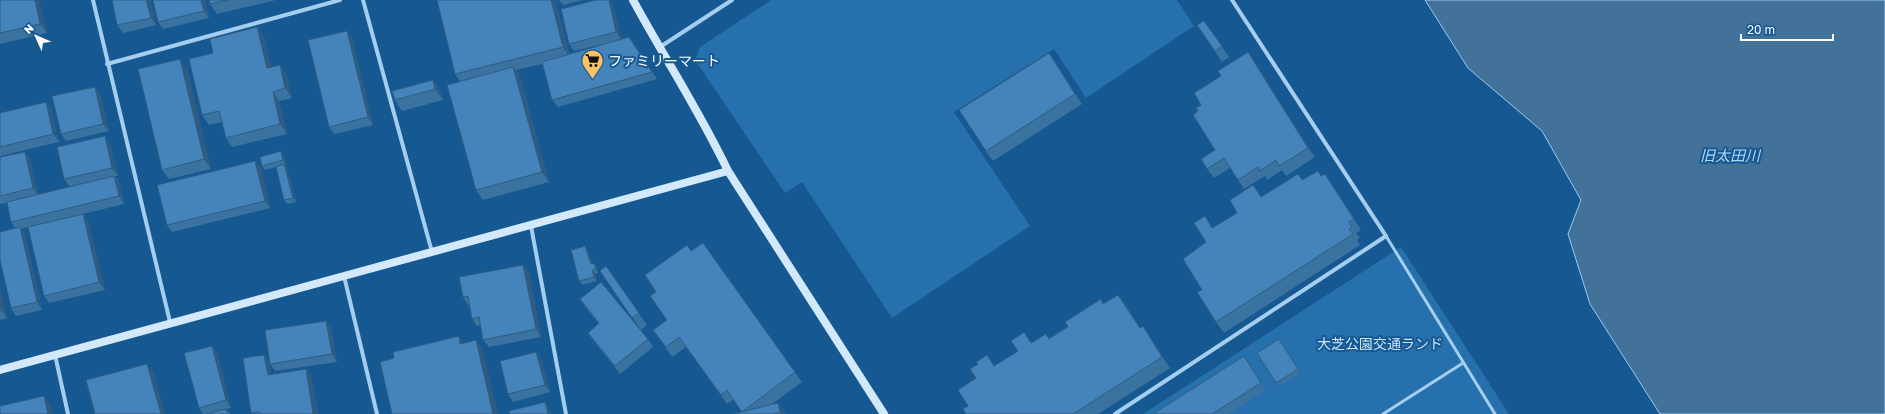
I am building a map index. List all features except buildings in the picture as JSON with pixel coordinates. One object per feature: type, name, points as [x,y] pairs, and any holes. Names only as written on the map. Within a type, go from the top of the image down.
[{"type":"street","points":[[93,0],[107,64],[170,322]]},
{"type":"street","points":[[107,64],[340,0]]},
{"type":"street","points":[[363,0],[432,253]]},
{"type":"street","points":[[633,0],[659,48],[710,133],[728,171],[884,414]]},
{"type":"street","points":[[659,48],[732,0]]},
{"type":"street","points":[[1115,414],[1386,236],[1232,0]]},
{"type":"street","points":[[0,370],[170,322],[432,253],[728,171]]},
{"type":"street","points":[[531,226],[566,414]]},
{"type":"street","points":[[344,276],[377,414]]},
{"type":"street","points":[[55,355],[68,414]]},
{"type":"lane","points":[[1386,236],[1495,414]]},
{"type":"lane","points":[[1383,414],[1463,363]]},
{"type":"lane","points":[[1389,410],[1392,414]]},
{"type":"green space","points":[[771,0],[1177,0],[1194,26],[1086,98],[1054,49],[954,112],[1030,226],[892,318],[802,182],[785,193],[695,60],[700,47]]},
{"type":"green space","name":"大芝公園交通ランド","points":[[1401,247],[1509,414],[1143,414]]},
{"type":"water","name":"旧太田川","points":[[1425,0],[1885,0],[1885,414],[1660,414],[1590,304],[1568,234],[1581,200],[1542,131],[1468,68]]},
{"type":"place","name":"ファミリーマート","points":[[593,80]]}]
